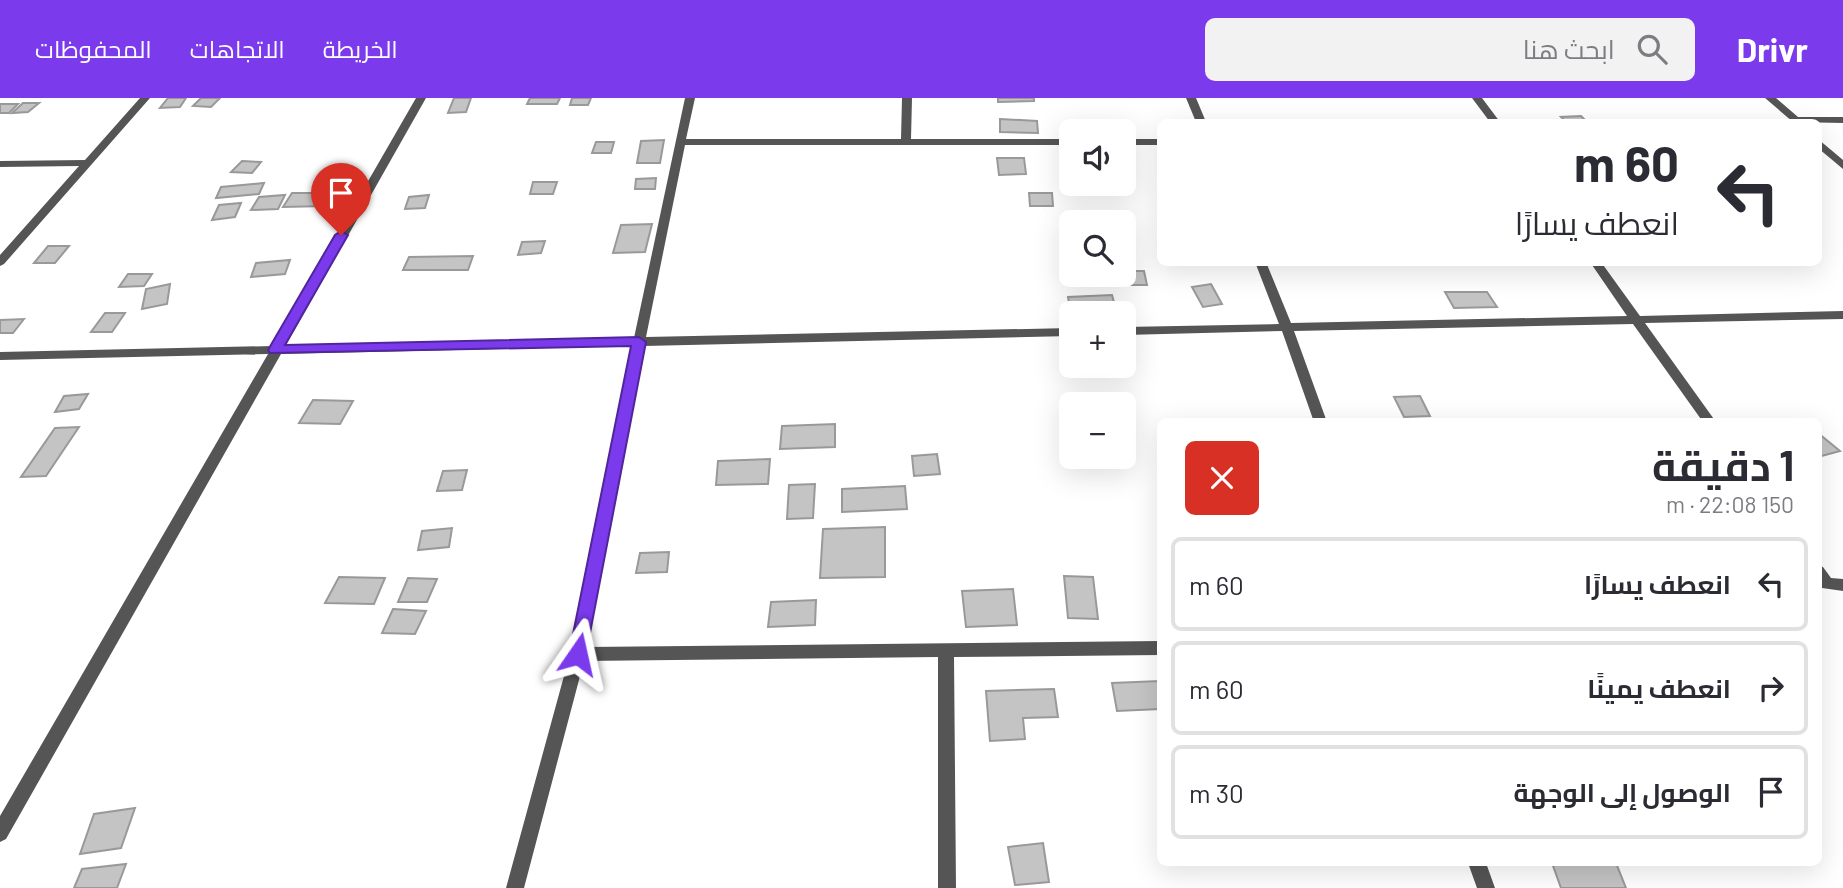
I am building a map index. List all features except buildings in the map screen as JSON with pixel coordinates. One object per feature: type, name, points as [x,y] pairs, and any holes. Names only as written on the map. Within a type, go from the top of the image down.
[{"type":"street","points":[[0,262],[145,98]]},
{"type":"street","points":[[0,833],[421,98]]},
{"type":"street","points":[[515,888],[578,654],[690,98]]},
{"type":"street","points":[[906,142],[907,98]]},
{"type":"street","points":[[1191,98],[1200,119]]},
{"type":"street","points":[[1477,98],[1493,119]]},
{"type":"street","points":[[1770,98],[1794,119]]},
{"type":"street","points":[[1822,120],[1843,120]]},
{"type":"street","points":[[681,142],[1059,142]]},
{"type":"street","points":[[1136,142],[1157,142]]},
{"type":"street","points":[[1822,146],[1843,166]]},
{"type":"street","points":[[0,164],[88,163]]},
{"type":"street","points":[[1262,266],[1320,418]]},
{"type":"street","points":[[1598,266],[1707,418]]},
{"type":"street","points":[[1136,331],[1843,316]]},
{"type":"street","points":[[0,356],[1059,332]]},
{"type":"street","points":[[1822,577],[1827,584],[1843,584]]},
{"type":"street","points":[[578,654],[1157,648]]},
{"type":"street","points":[[946,650],[947,888]]},
{"type":"street","points":[[1478,866],[1486,888]]},
{"type":"route","points":[[341,235],[275,350],[639,342],[578,654]]}]
